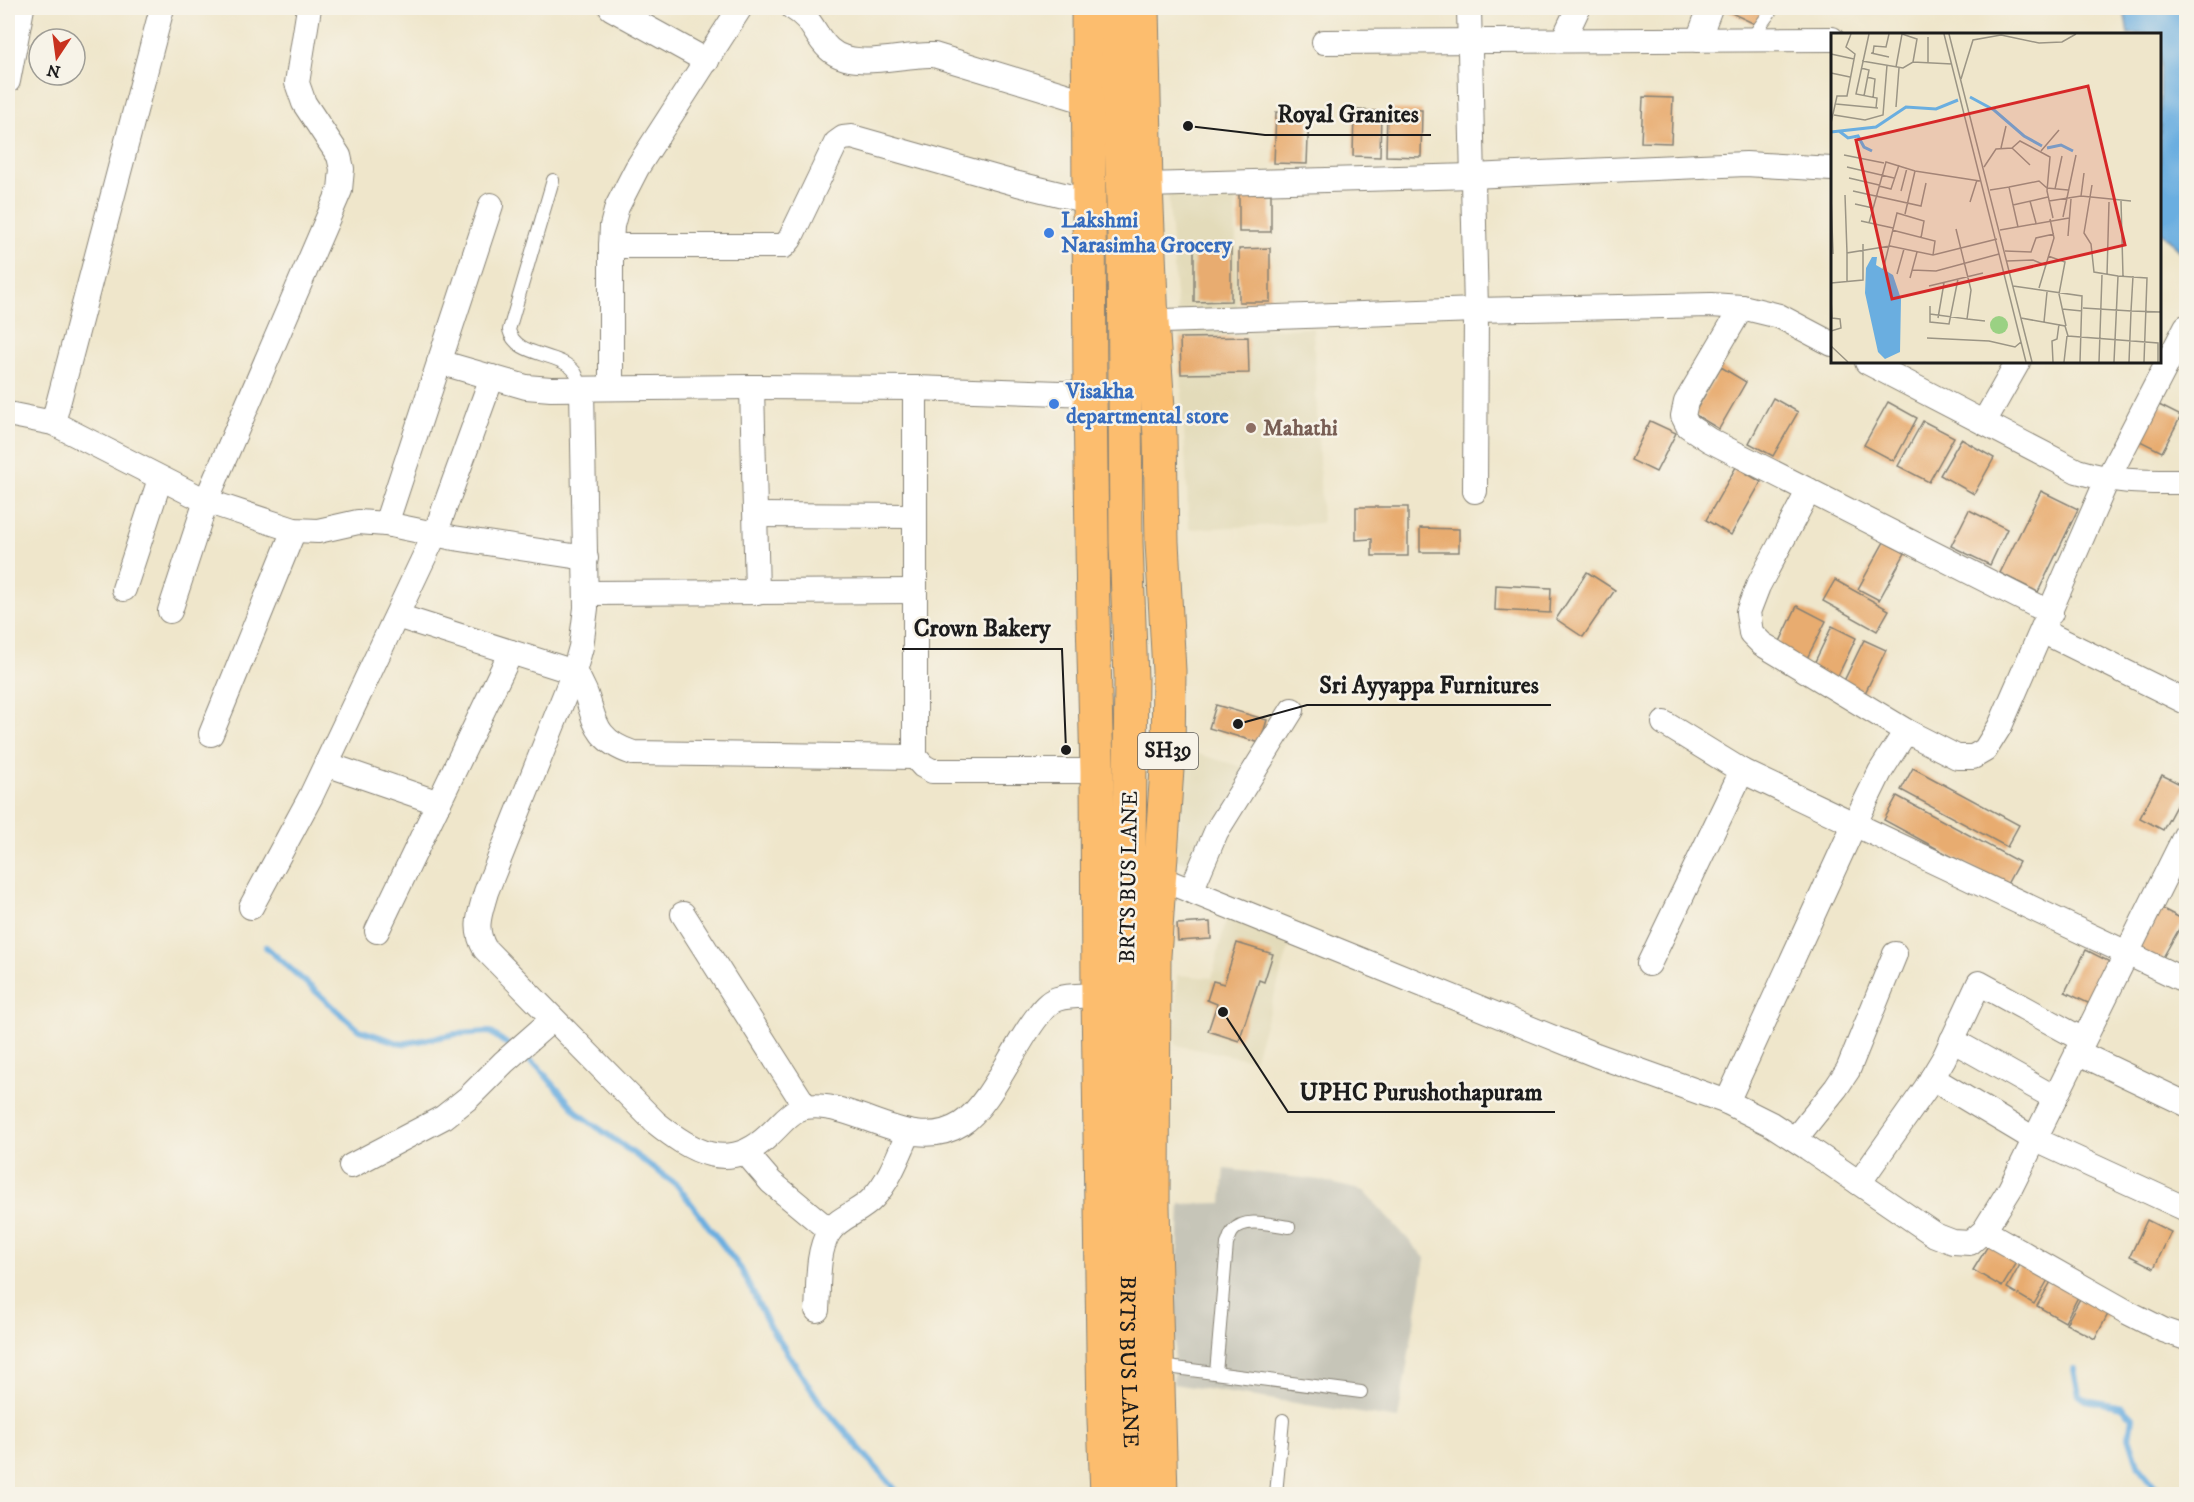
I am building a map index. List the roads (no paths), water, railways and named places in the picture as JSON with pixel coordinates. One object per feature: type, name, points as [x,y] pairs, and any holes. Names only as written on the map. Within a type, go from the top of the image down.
[{"type":"main road","points":[[1088,8],[1090,394],[1107,1494]]},
{"type":"main road","name":"BRTS BUS LANE","points":[[1117,8],[1124,235],[1138,322],[1126,542],[1131,679],[1127,1341],[1133,1494]]},
{"type":"main road","name":"SH39","points":[[1142,8],[1146,185],[1138,322],[1160,436],[1162,542],[1169,671],[1168,755],[1154,956],[1153,1183],[1161,1494]]},
{"type":"street","points":[[8,81],[12,37],[22,8]]},
{"type":"street","points":[[52,423],[162,8]]},
{"type":"street","points":[[170,611],[206,501],[340,189],[342,169],[339,156],[304,103],[297,83],[309,8]]},
{"type":"street","points":[[611,8],[707,61]]},
{"type":"street","points":[[611,388],[611,246],[612,226],[617,207],[637,168],[740,8]]},
{"type":"street","points":[[793,8],[812,23],[819,37],[831,51],[849,59],[881,60],[918,54],[934,55],[1088,102]]},
{"type":"street","points":[[1469,8],[1476,310],[1475,490]]},
{"type":"street","points":[[1563,40],[1578,8]]},
{"type":"street","points":[[1698,40],[1710,8]]},
{"type":"street","points":[[1324,42],[1831,39]]},
{"type":"street","points":[[611,246],[783,246],[790,239],[836,143],[843,138],[852,137],[1018,184],[1088,201]]},
{"type":"street","points":[[1146,185],[1472,176],[1746,164],[1831,169]]},
{"type":"street","points":[[386,524],[491,205]]},
{"type":"street","points":[[1090,323],[1476,310],[1711,305],[1742,307],[1779,316],[1831,343]]},
{"type":"street","points":[[1742,307],[1686,402],[1683,416],[1688,426],[1709,440],[1809,490],[2187,702]]},
{"type":"street","points":[[1809,490],[1758,586],[1748,612],[1751,633],[1762,644],[1906,731],[1957,757],[1973,757],[1985,750],[2000,726],[2107,480],[2187,327]]},
{"type":"street","points":[[439,362],[526,387],[582,389],[915,388],[1090,394]]},
{"type":"street","points":[[1873,363],[2077,471],[2107,480],[2187,482]]},
{"type":"street","points":[[1984,422],[2017,363]]},
{"type":"street","points":[[251,907],[311,796],[435,534],[492,377]]},
{"type":"street","points":[[752,387],[757,593]]},
{"type":"street","points":[[915,388],[915,757],[923,766],[932,771],[1097,771]]},
{"type":"street","points":[[582,389],[586,558],[584,628],[574,672],[486,892],[477,923],[479,938],[485,949],[656,1122],[682,1144],[698,1152],[721,1155],[746,1153],[768,1137],[789,1113],[805,1106],[826,1107],[909,1132],[938,1134],[958,1126],[974,1115],[1028,1029],[1045,1007],[1054,1000],[1098,995]]},
{"type":"street","points":[[8,414],[52,423],[206,501],[294,530],[318,531],[358,522],[386,524],[586,558]]},
{"type":"street","points":[[124,589],[160,479]]},
{"type":"street","points":[[756,515],[914,516]]},
{"type":"street","points":[[211,734],[294,530]]},
{"type":"street","points":[[586,593],[915,591]]},
{"type":"street","points":[[397,616],[489,647],[574,672],[587,693],[597,729],[605,739],[618,748],[633,753],[915,757]]},
{"type":"street","points":[[377,931],[511,652]]},
{"type":"street","points":[[1191,891],[1216,832],[1292,710]]},
{"type":"street","points":[[1664,723],[1742,771],[2187,981]]},
{"type":"street","points":[[1727,1102],[1854,825],[1880,772],[1906,731]]},
{"type":"street","points":[[326,764],[438,803]]},
{"type":"street","points":[[1649,964],[1742,771]]},
{"type":"street","points":[[1159,878],[1596,1055],[1727,1102],[1795,1139],[1935,1235],[1953,1242],[1970,1243],[1984,1232],[2010,1189],[2126,953],[2184,847]]},
{"type":"street","points":[[683,914],[805,1106]]},
{"type":"street","points":[[1795,1139],[1848,1070],[1895,954]]},
{"type":"street","points":[[1859,1183],[1932,1078],[1979,983],[2080,1046],[2187,1104]]},
{"type":"street","points":[[351,1166],[444,1117],[468,1098],[504,1062],[553,1019]]},
{"type":"street","points":[[1952,1040],[2055,1098]]},
{"type":"street","points":[[1932,1078],[2034,1139],[2187,1209]]},
{"type":"street","points":[[817,1310],[823,1246],[830,1231],[843,1218],[873,1198],[887,1180],[909,1132]]},
{"type":"street","points":[[746,1153],[771,1182],[830,1231]]},
{"type":"street","points":[[1984,1232],[2127,1312],[2163,1330],[2187,1338]]},
{"type":"lane","points":[[1751,39],[1773,8]]},
{"type":"lane","points":[[553,180],[509,330],[517,344],[566,364],[575,372],[582,389]]},
{"type":"lane","points":[[1216,1373],[1227,1244],[1233,1230],[1241,1224],[1258,1223],[1289,1227]]},
{"type":"lane","points":[[1157,1366],[1361,1392]]},
{"type":"lane","points":[[1276,1494],[1283,1420]]},
{"type":"water","points":[[2124,8],[2186,8],[2186,257],[2161,232],[2161,33],[2128,33]]},
{"type":"waterway","points":[[266,947],[359,1030],[402,1044],[456,1034],[490,1032],[511,1047]]},
{"type":"waterway","points":[[522,1055],[538,1067],[579,1114],[677,1185],[741,1269],[769,1325],[821,1404],[899,1494]]},
{"type":"waterway","points":[[2074,1369],[2079,1395],[2086,1400],[2122,1407],[2132,1417],[2129,1437],[2139,1467],[2161,1494]]},
{"type":"place","name":"Royal Granites","points":[[1188,126]]},
{"type":"place","name":"Lakshmi Narasimha Grocery","points":[[1049,233]]},
{"type":"place","name":"Visakha departmental store","points":[[1054,404]]},
{"type":"place","name":"Mahathi","points":[[1251,428]]},
{"type":"place","name":"Sri Ayyappa Furnitures","points":[[1238,724]]},
{"type":"place","name":"Crown Bakery","points":[[1066,750]]},
{"type":"place","name":"UPHC Purushothapuram","points":[[1223,1012]]}]
